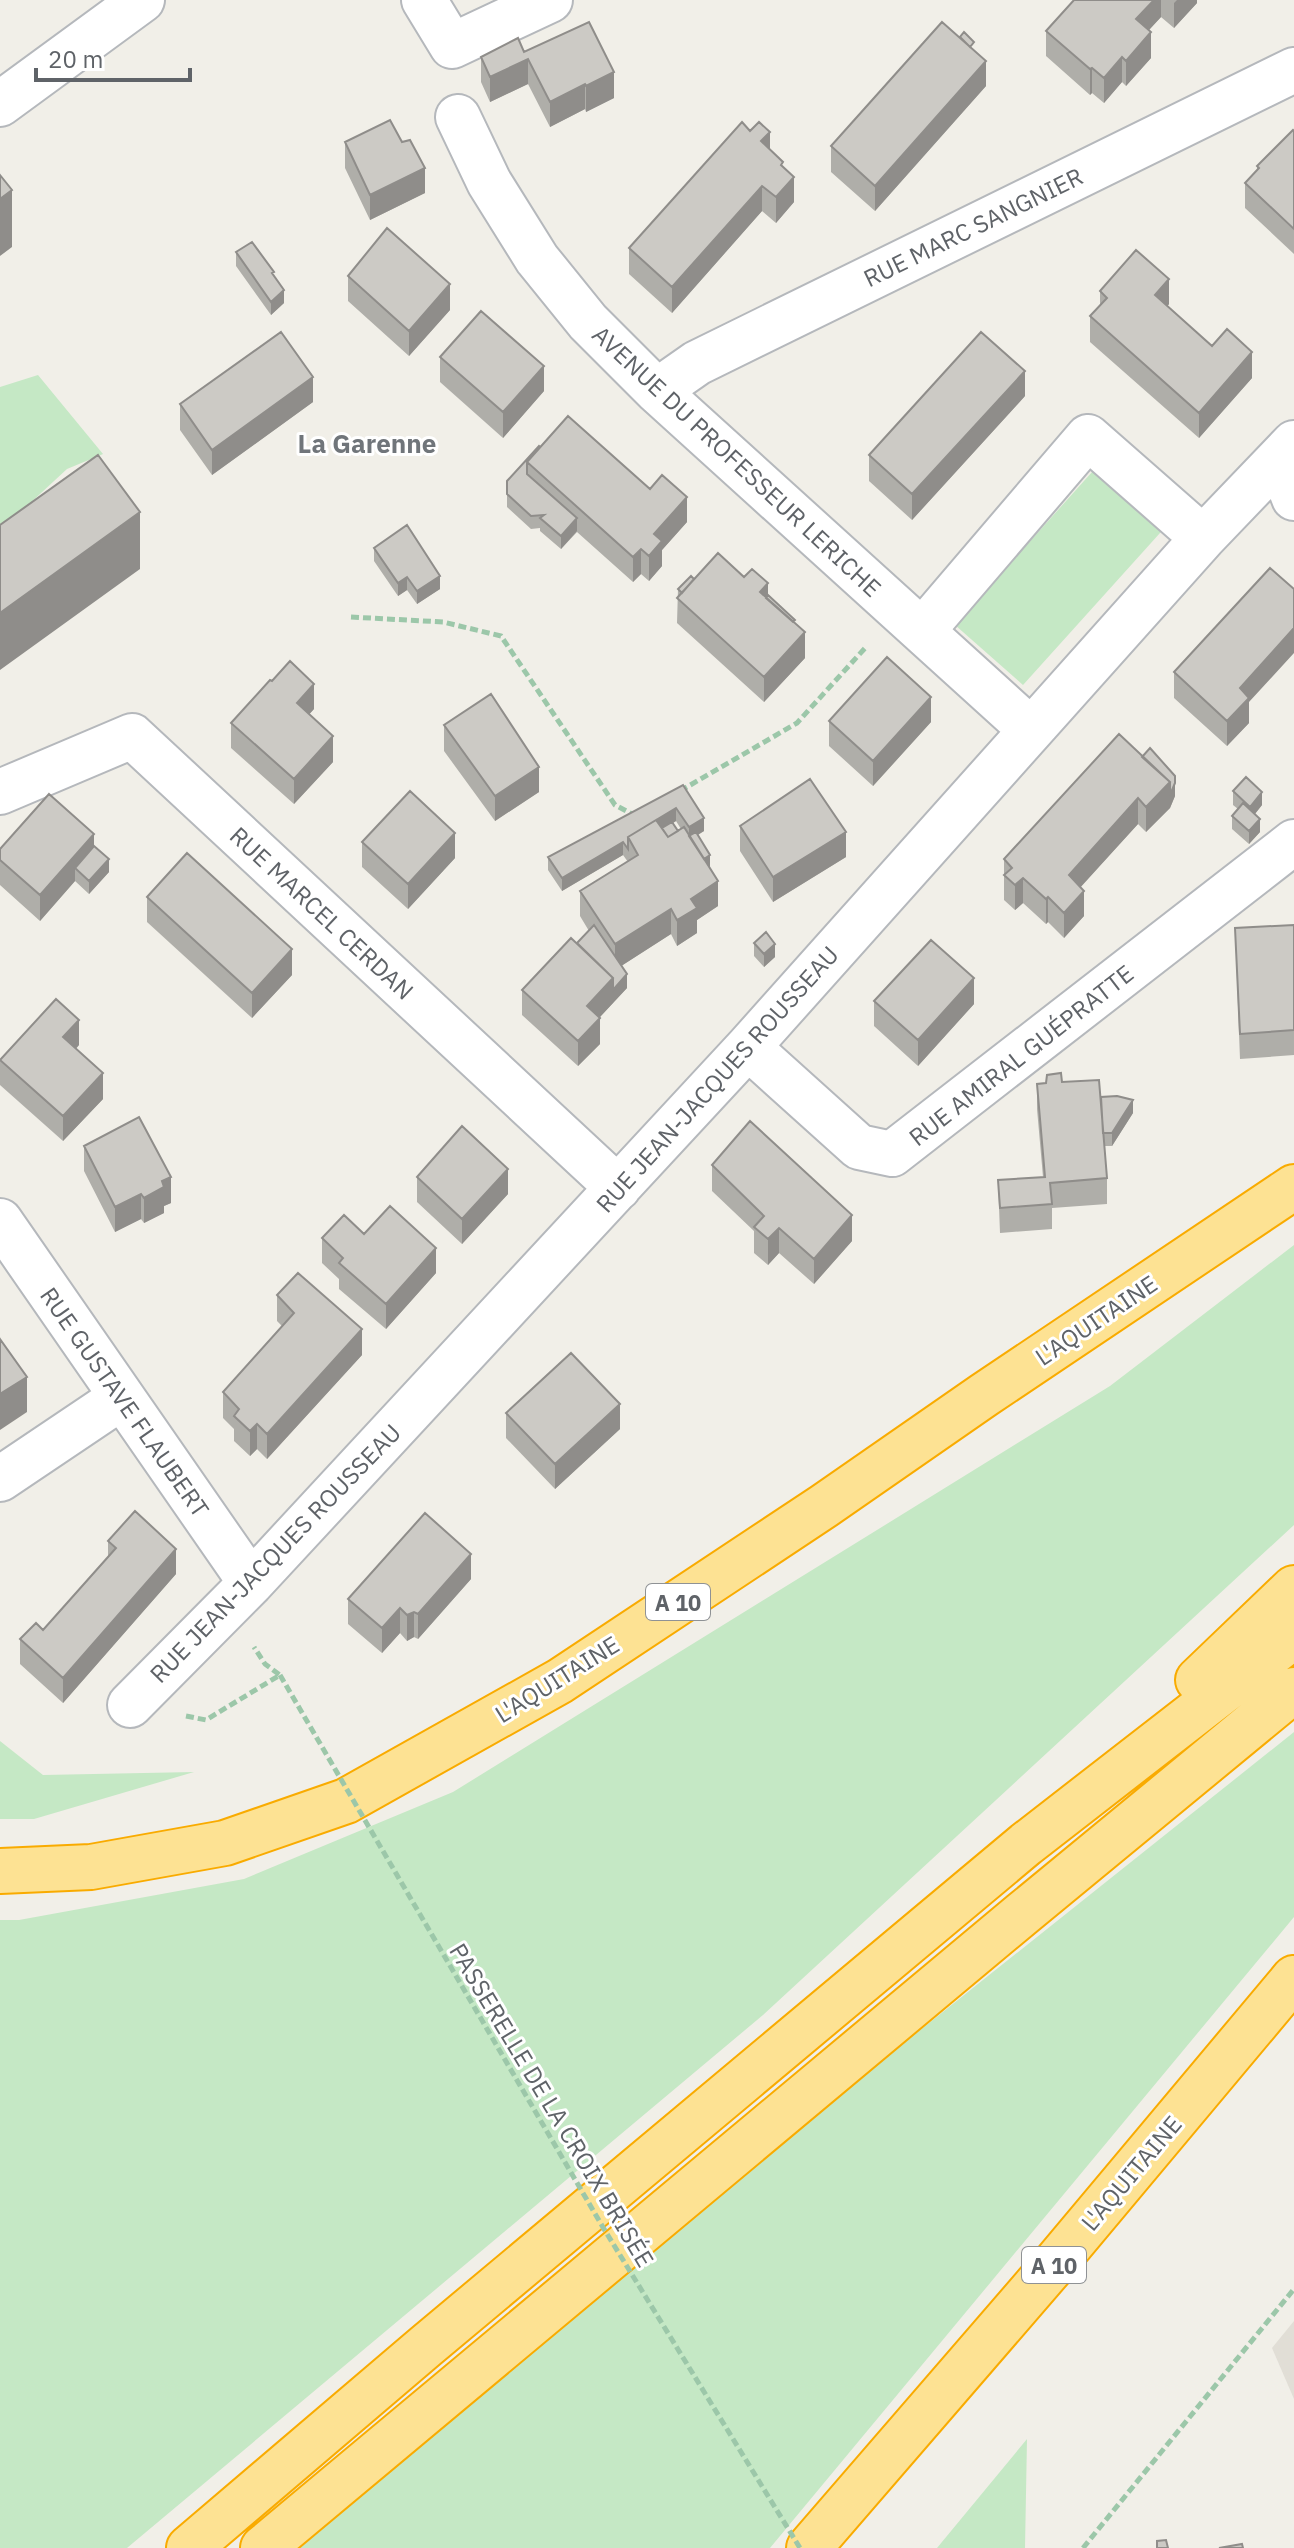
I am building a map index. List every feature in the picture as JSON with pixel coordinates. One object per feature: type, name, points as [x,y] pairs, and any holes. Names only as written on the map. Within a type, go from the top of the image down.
[{"type":"highway","name":"L'AQUITAINE","points":[[0,1871],[91,1867],[225,1843],[346,1801],[560,1681],[1294,1187]]},
{"type":"highway","points":[[1026,1844],[1294,1588]]},
{"type":"highway","points":[[189,2548],[1026,1844],[1294,1636]]},
{"type":"highway","points":[[263,2548],[997,1934],[1294,1690]]},
{"type":"highway","name":"L'AQUITAINE","points":[[809,2548],[1051,2268],[1294,1978]]},
{"type":"street","points":[[0,104],[142,0]]},
{"type":"street","points":[[424,0],[452,46],[550,0]]},
{"type":"street","name":"RUE MARC SANGNIER","points":[[657,391],[697,363],[1294,70]]},
{"type":"street","name":"AVENUE DU PROFESSEUR LERICHE","points":[[458,117],[489,182],[537,259],[588,322],[657,391],[1031,730]]},
{"type":"street","points":[[911,620],[1088,437],[1203,538]]},
{"type":"street","name":"RUE JEAN-JACQUES ROUSSEAU","points":[[130,1705],[251,1583],[748,1047],[1203,538],[1289,467]]},
{"type":"street","name":"RUE MARCEL CERDAN","points":[[0,792],[132,736],[618,1188]]},
{"type":"street","name":"RUE AMIRAL GUÉPRATTE","points":[[748,1047],[859,1147],[892,1154],[1294,842]]},
{"type":"street","name":"RUE GUSTAVE FLAUBERT","points":[[0,1221],[251,1583]]},
{"type":"street","points":[[0,1479],[122,1397]]},
{"type":"path","points":[[351,617],[443,622],[501,636],[615,805],[631,815],[640,812]]},
{"type":"path","points":[[676,794],[797,723],[911,620]]},
{"type":"path","points":[[130,1705],[206,1720],[280,1675],[265,1664]]},
{"type":"path","name":"PASSERELLE DE LA CROIX BRISÉE","points":[[280,1675],[595,2215],[800,2548]]},
{"type":"path","points":[[1083,2548],[1294,2289]]},
{"type":"shaded area","points":[[1294,2321],[1294,2399],[1272,2348]]},
{"type":"green space","points":[[38,375],[103,454],[67,469],[0,531],[0,387]]},
{"type":"green space","points":[[1101,462],[1169,523],[1023,685],[955,625]]},
{"type":"green space","points":[[1294,1245],[1294,1525],[763,2015],[127,2548],[0,2548],[0,1920],[19,1920],[244,1879],[453,1792],[1110,1386]]},
{"type":"green space","points":[[1294,1732],[1294,1917],[770,2548],[300,2548],[766,2153]]},
{"type":"green space","points":[[0,1741],[43,1775],[194,1772],[34,1819],[0,1819]]},
{"type":"green space","points":[[1027,2439],[1025,2548],[937,2548]]},
{"type":"building","points":[[1074,0],[1154,0],[1136,19],[1151,32],[1126,61],[1122,57],[1104,78],[1046,31]]},
{"type":"building","points":[[589,22],[614,72],[550,102],[528,59],[490,77],[481,57],[518,38],[524,52]]},
{"type":"building","points":[[942,22],[986,61],[875,186],[831,146]]},
{"type":"building","points":[[964,32],[974,42],[970,47],[960,37]]},
{"type":"building","points":[[390,120],[402,142],[410,140],[425,168],[370,195],[345,142]]},
{"type":"building","points":[[742,122],[750,131],[759,122],[770,132],[761,141],[794,177],[776,197],[762,186],[672,287],[629,248]]},
{"type":"building","points":[[1293,130],[1294,229],[1245,183],[1259,168],[1257,166]]},
{"type":"building","points":[[0,175],[12,190],[0,199]]},
{"type":"building","points":[[387,228],[450,284],[409,331],[348,276]]},
{"type":"building","points":[[252,242],[284,290],[271,302],[236,252]]},
{"type":"building","points":[[1136,250],[1169,279],[1155,295],[1212,346],[1227,329],[1252,352],[1199,413],[1090,316],[1107,298],[1100,291]]},
{"type":"building","points":[[481,311],[544,366],[503,412],[440,357]]},
{"type":"building","points":[[281,332],[313,377],[212,450],[180,404]]},
{"type":"building","points":[[981,332],[1025,371],[912,494],[869,455]]},
{"type":"building","points":[[568,416],[650,489],[662,475],[687,497],[654,534],[662,541],[649,556],[641,549],[633,557],[527,462]]},
{"type":"building","points":[[539,446],[527,462],[527,474],[577,518],[561,536],[540,518],[544,515],[531,516],[507,494],[507,481]]},
{"type":"building","points":[[98,455],[140,512],[0,613],[0,525]]},
{"type":"building","points":[[407,525],[440,576],[417,591],[407,577],[398,583],[374,548]]},
{"type":"building","points":[[718,553],[744,577],[752,569],[768,583],[760,592],[805,632],[764,677],[677,598]]},
{"type":"building","points":[[1270,568],[1294,589],[1294,628],[1240,688],[1249,698],[1227,721],[1174,672]]},
{"type":"building","points":[[691,576],[694,579],[682,593],[678,589]]},
{"type":"building","points":[[768,595],[795,620],[793,622],[766,598]]},
{"type":"building","points":[[887,657],[931,697],[873,761],[829,721]]},
{"type":"building","points":[[290,661],[314,684],[297,703],[333,736],[294,779],[231,723]]},
{"type":"building","points":[[491,694],[539,767],[495,796],[444,725]]},
{"type":"building","points":[[1119,734],[1170,782],[1146,807],[1138,798],[1069,875],[1084,891],[1064,913],[1023,878],[1015,885],[1004,875],[1012,868],[1004,859]]},
{"type":"building","points":[[1150,748],[1175,776],[1170,795],[1170,782],[1142,757]]},
{"type":"building","points":[[1246,777],[1262,792],[1250,807],[1233,791]]},
{"type":"building","points":[[810,779],[846,832],[773,877],[740,826]]},
{"type":"building","points":[[683,785],[704,818],[689,827],[676,808],[628,837],[628,849],[623,842],[562,878],[548,857]]},
{"type":"building","points":[[410,791],[455,833],[408,884],[362,842]]},
{"type":"building","points":[[49,794],[94,834],[40,895],[0,860],[0,849]]},
{"type":"building","points":[[1243,803],[1260,819],[1249,831],[1232,816]]},
{"type":"building","points":[[656,820],[668,837],[684,827],[718,881],[691,899],[697,908],[677,920],[671,909],[615,944],[580,891],[638,855],[628,837]]},
{"type":"building","points":[[672,822],[678,831],[668,837],[662,828]]},
{"type":"building","points":[[696,832],[710,855],[704,859],[689,836]]},
{"type":"building","points":[[94,846],[109,859],[89,881],[75,868]]},
{"type":"building","points":[[187,853],[292,949],[252,993],[147,897]]},
{"type":"building","points":[[594,925],[627,974],[613,990],[613,978],[577,943]]},
{"type":"building","points":[[1294,925],[1294,1030],[1240,1034],[1235,928]]},
{"type":"building","points":[[766,932],[775,944],[764,954],[754,943]]},
{"type":"building","points":[[571,938],[613,978],[587,1006],[600,1018],[578,1041],[522,990]]},
{"type":"building","points":[[931,940],[974,978],[918,1040],[874,1001]]},
{"type":"building","points":[[56,999],[79,1020],[63,1037],[103,1073],[63,1116],[0,1060]]},
{"type":"building","points":[[1061,1073],[1062,1082],[1099,1080],[1107,1178],[1050,1183],[1052,1204],[1000,1208],[998,1180],[1045,1177],[1037,1084],[1046,1083],[1047,1075]]},
{"type":"building","points":[[1117,1096],[1133,1100],[1112,1133],[1103,1133],[1101,1097]]},
{"type":"building","points":[[139,1117],[171,1177],[162,1181],[164,1187],[144,1198],[141,1194],[115,1207],[84,1146]]},
{"type":"building","points":[[750,1121],[852,1215],[814,1259],[779,1228],[768,1239],[754,1227],[764,1216],[712,1165]]},
{"type":"building","points":[[462,1126],[508,1169],[462,1219],[417,1177]]},
{"type":"building","points":[[390,1206],[436,1248],[386,1304],[339,1263],[343,1258],[322,1238],[344,1215],[364,1234]]},
{"type":"building","points":[[298,1273],[362,1329],[267,1434],[257,1424],[250,1431],[234,1416],[239,1409],[223,1392],[294,1313],[277,1295]]},
{"type":"building","points":[[0,1339],[27,1377],[0,1394]]},
{"type":"building","points":[[571,1353],[620,1404],[555,1464],[506,1413]]},
{"type":"building","points":[[135,1511],[176,1549],[63,1678],[20,1639],[36,1623],[43,1630],[116,1548],[108,1541]]},
{"type":"building","points":[[425,1513],[471,1554],[418,1614],[407,1615],[400,1608],[382,1628],[348,1599]]},
{"type":"building","points":[[1166,2540],[1168,2548],[1157,2548],[1157,2541]]},
{"type":"building","points":[[1242,2544],[1243,2548],[1219,2548]]},
{"type":"district","name":"La Garenne","points":[[367,443]]}]
